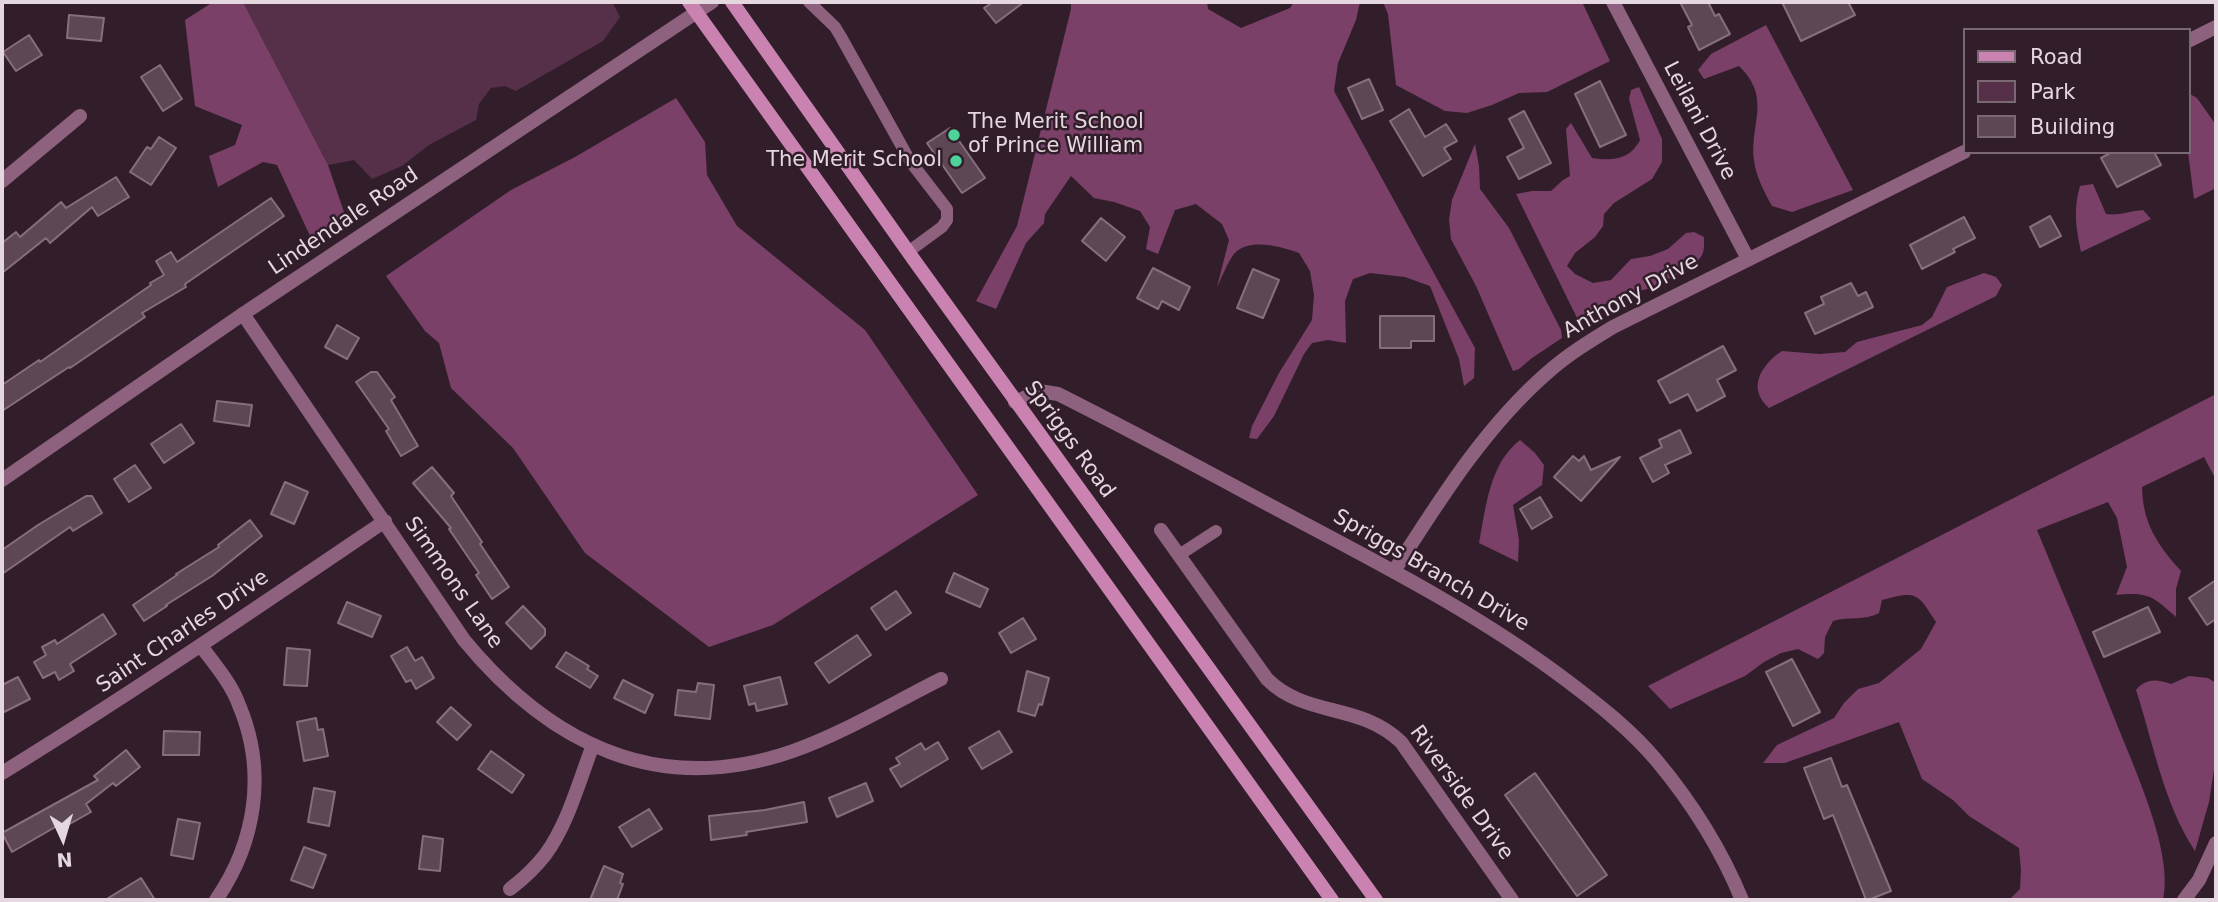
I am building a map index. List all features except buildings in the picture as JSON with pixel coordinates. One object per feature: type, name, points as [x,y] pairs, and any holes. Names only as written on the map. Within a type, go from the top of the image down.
[{"type":"main road","name":"Spriggs Road","points":[[732,2],[908,252],[1376,900]]},
{"type":"main road","points":[[692,7],[1332,900]]},
{"type":"street","name":"Lindendale Road","points":[[2,480],[692,7],[712,2]]},
{"type":"street","name":"Leilani Drive","points":[[1613,2],[1748,259]]},
{"type":"street","points":[[2190,40],[2216,27]]},
{"type":"street","points":[[2,181],[80,116]]},
{"type":"street","name":"Anthony Drive","points":[[1394,571],[1440,499],[1485,438],[1520,398],[1583,345],[1613,327],[1962,153]]},
{"type":"street","name":"Simmons Lane","points":[[243,314],[464,640],[489,670],[523,702],[555,725],[593,746],[618,756],[685,768],[752,762],[816,742],[941,678]]},
{"type":"street","name":"Spriggs Branch Drive","points":[[1016,402],[1039,391],[1049,391],[1070,400],[1394,571],[1532,654],[1586,694],[1655,759],[1684,794],[1709,832],[1742,900]]},
{"type":"street","name":"Saint Charles Drive","points":[[2,773],[201,646],[385,521]]},
{"type":"street","name":"Riverside Drive","points":[[1161,530],[1275,687],[1306,703],[1368,719],[1401,742],[1512,900]]},
{"type":"street","points":[[201,646],[239,703],[248,729],[253,762],[254,796],[250,825],[231,879],[216,900]]},
{"type":"street","points":[[510,890],[538,864],[558,834],[593,746]]},
{"type":"street","points":[[2184,900],[2199,880],[2216,843]]},
{"type":"lane","points":[[809,2],[835,27],[910,161],[947,209],[947,220],[942,228],[908,252]]},
{"type":"lane","points":[[1180,555],[1216,531]]},
{"type":"green space","points":[[243,2],[612,2],[620,17],[603,41],[516,91],[505,86],[491,88],[479,104],[476,120],[429,145],[402,166],[372,179],[354,160],[328,165]]},
{"type":"shaded area","points":[[213,2],[243,2],[328,165],[346,218],[311,238],[277,165],[263,162],[218,187],[209,156],[235,145],[242,125],[195,106],[185,20]]},
{"type":"shaded area","points":[[1071,2],[1207,2],[1208,9],[1241,28],[1290,8],[1294,2],[1360,2],[1356,20],[1338,63],[1334,91],[1475,348],[1474,378],[1464,386],[1459,359],[1430,286],[1405,277],[1370,273],[1353,279],[1345,301],[1346,343],[1328,340],[1312,343],[1274,416],[1257,439],[1249,438],[1252,426],[1279,373],[1312,320],[1314,295],[1310,271],[1299,253],[1267,245],[1242,248],[1231,259],[1217,287],[1229,240],[1222,224],[1196,204],[1175,210],[1158,254],[1146,249],[1150,227],[1140,211],[1094,198],[1071,176],[1045,214],[1044,223],[1026,243],[996,309],[976,301],[1017,226]]},
{"type":"shaded area","points":[[1383,2],[1582,2],[1610,61],[1547,92],[1519,93],[1467,113],[1445,111],[1396,85],[1388,14]]},
{"type":"shaded area","points":[[1766,25],[1853,190],[1792,212],[1772,206],[1757,172],[1754,147],[1757,100],[1749,78],[1739,66],[1704,79],[1698,70],[1711,54]]},
{"type":"shaded area","points":[[1639,87],[1662,139],[1662,162],[1652,179],[1614,203],[1604,214],[1603,226],[1595,237],[1575,253],[1567,266],[1575,274],[1593,283],[1611,280],[1631,259],[1668,249],[1686,233],[1694,232],[1704,237],[1702,256],[1667,280],[1615,298],[1579,322],[1516,194],[1551,191],[1570,176],[1566,129],[1571,123],[1592,158],[1620,158],[1631,152],[1640,140],[1629,99],[1631,90]]},
{"type":"shaded area","points":[[2190,94],[2197,98],[2216,125],[2216,188],[2194,199],[2188,154]]},
{"type":"shaded area","points":[[676,98],[705,142],[707,175],[737,226],[865,330],[978,495],[773,625],[709,647],[585,553],[513,448],[451,388],[439,343],[425,331],[386,276],[511,190],[575,157]]},
{"type":"shaded area","points":[[1475,144],[1480,189],[1509,228],[1561,330],[1562,338],[1513,371],[1476,286],[1451,239],[1449,220],[1452,200]]},
{"type":"shaded area","points":[[2093,184],[2106,214],[2143,210],[2151,219],[2081,252],[2076,203],[2080,186]]},
{"type":"shaded area","points":[[1984,273],[1996,277],[2002,285],[1996,296],[1769,408],[1762,400],[1759,377],[1768,363],[1782,351],[1819,354],[1845,352],[1857,342],[1922,325],[1932,317],[1947,287]]},
{"type":"shaded area","points":[[2216,394],[2216,480],[2204,457],[2142,487],[2148,523],[2165,552],[2181,571],[2176,589],[2176,617],[2149,597],[2136,594],[2116,595],[2127,567],[2117,518],[2108,502],[2037,530],[2142,786],[2163,858],[2163,900],[2009,900],[2020,889],[2019,848],[1969,816],[1953,800],[1922,779],[1899,722],[1785,763],[1763,763],[1777,745],[1834,718],[1858,689],[1879,683],[1921,649],[1936,622],[1915,596],[1902,595],[1882,600],[1879,613],[1873,615],[1833,621],[1825,637],[1824,653],[1818,659],[1798,649],[1781,653],[1745,676],[1670,709],[1648,686]]},
{"type":"shaded area","points":[[1520,440],[1544,465],[1542,485],[1513,505],[1519,540],[1518,562],[1479,543],[1495,474],[1510,450]]},
{"type":"shaded area","points":[[2189,676],[2208,678],[2216,683],[2216,757],[2209,802],[2195,851],[2167,793],[2136,690],[2148,682],[2171,684]]},
{"type":"place","name":"The Merit School of Prince William","points":[[954,135]]},
{"type":"place","name":"The Merit School","points":[[956,161]]}]
